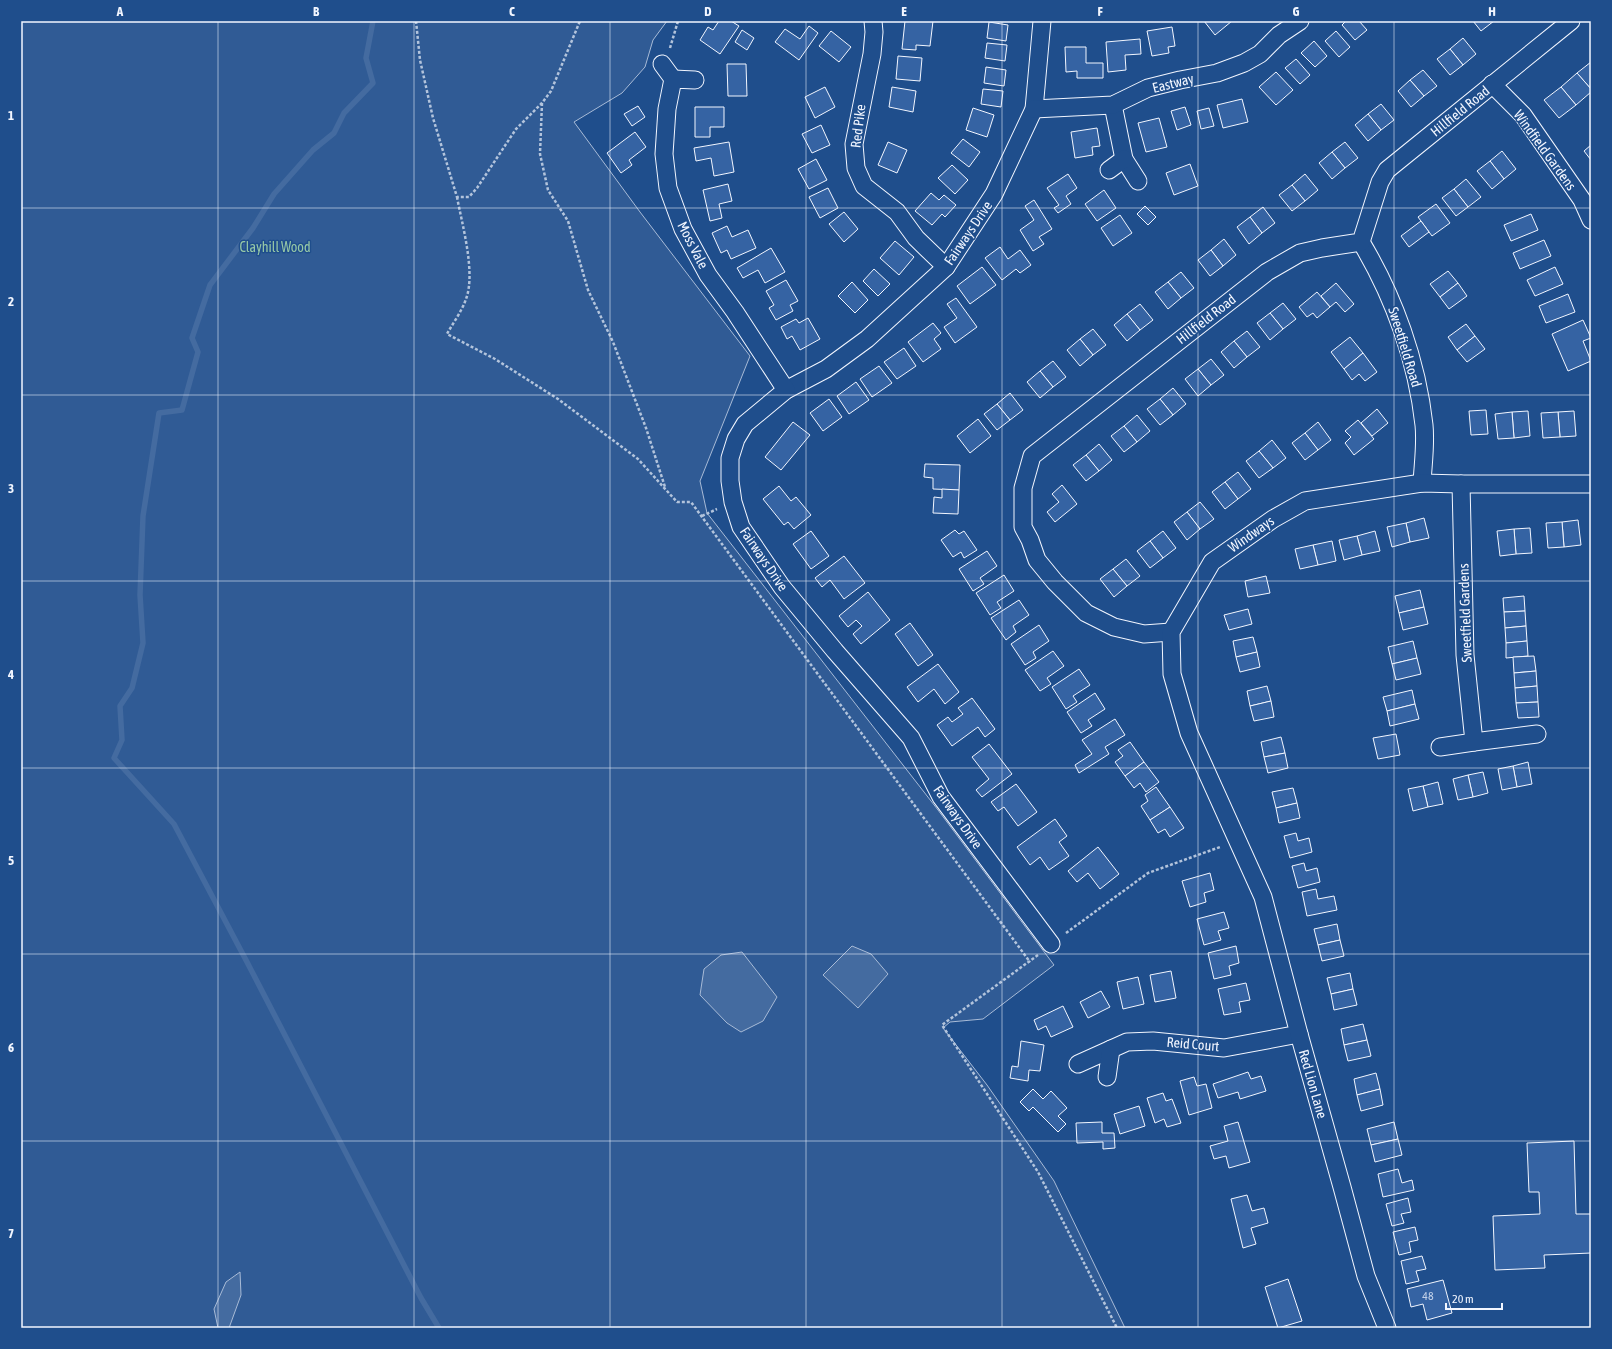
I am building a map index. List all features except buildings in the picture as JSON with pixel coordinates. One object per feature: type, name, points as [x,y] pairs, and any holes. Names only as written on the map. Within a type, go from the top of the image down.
[{"type":"street","name":"Red Pike","points":[[873,21],[874,32],[872,54],[854,144],[856,168],[864,186],[897,212],[916,238],[946,267]]},
{"type":"street","name":"Fairways Drive","points":[[1042,21],[1034,109],[994,194],[946,267],[867,339],[826,369],[786,390],[744,424],[736,439],[730,458],[733,502],[741,527],[782,587],[835,651],[911,738],[941,798],[1051,944]]},
{"type":"street","name":"Eastway","points":[[1034,109],[1113,105],[1148,88],[1217,73],[1244,63],[1260,54],[1279,35],[1300,21]]},
{"type":"street","name":"Hillfield Road","points":[[1171,632],[1144,634],[1114,627],[1086,613],[1055,582],[1037,560],[1030,540],[1023,527],[1023,488],[1032,456],[1267,272],[1300,253],[1361,242],[1380,182],[1387,170],[1570,21]]},
{"type":"street","points":[[662,64],[673,79],[695,80]]},
{"type":"street","name":"Moss Vale","points":[[673,79],[667,109],[664,154],[668,188],[683,229],[708,275],[735,312],[786,390]]},
{"type":"street","name":"Windfield Gardens","points":[[1492,84],[1523,115],[1582,200],[1591,220]]},
{"type":"street","points":[[1113,105],[1124,159],[1138,181]]},
{"type":"street","points":[[1109,170],[1124,159]]},
{"type":"street","name":"Sweetfield Road","points":[[1361,242],[1391,302],[1402,330],[1416,374],[1424,426],[1422,483]]},
{"type":"street","name":"Windways","points":[[1171,632],[1212,562],[1273,519],[1305,501],[1422,483],[1591,484]]},
{"type":"street","name":"Sweetfield Gardens","points":[[1461,484],[1465,655],[1474,742]]},
{"type":"street","points":[[1171,632],[1172,674],[1189,732],[1238,840]]},
{"type":"street","points":[[1440,746],[1537,734]]},
{"type":"street","name":"Red Lion Lane","points":[[1238,840],[1263,896],[1299,1034],[1366,1276],[1387,1328]]},
{"type":"street","name":"Reid Court","points":[[1078,1064],[1127,1042],[1153,1040],[1224,1048],[1299,1034]]},
{"type":"street","points":[[1107,1077],[1111,1049]]},
{"type":"path","points":[[416,21],[420,60],[433,118],[457,197],[467,251],[470,282],[466,298],[447,334],[495,359],[558,399],[638,459],[677,502],[691,502],[1030,962]]},
{"type":"path","points":[[457,197],[469,197],[477,188],[516,129],[542,103],[551,91],[580,21]]},
{"type":"path","points":[[662,64],[668,56],[678,21]]},
{"type":"path","points":[[542,103],[540,154],[548,190],[568,221],[588,290],[613,342],[646,428],[666,490]]},
{"type":"path","points":[[1117,1328],[1038,1172],[942,1025],[1030,962],[1051,944],[1148,872],[1238,840]]},
{"type":"green space","name":"Clayhill Wood","points":[[21,21],[667,21],[653,40],[645,67],[622,93],[574,122],[640,212],[750,356],[700,481],[707,513],[938,810],[1054,965],[983,1019],[950,1022],[943,1028],[987,1085],[1054,1181],[1125,1328],[21,1328]]},
{"type":"shaded area","points":[[852,946],[871,954],[888,974],[858,1008],[823,975]]},
{"type":"shaded area","points":[[742,952],[777,997],[763,1021],[741,1032],[727,1023],[700,995],[704,969],[721,955]]},
{"type":"shaded area","points":[[240,1272],[241,1295],[229,1328],[218,1328],[214,1309],[226,1282]]},
{"type":"waterway","points":[[373,21],[366,58],[373,83],[344,113],[334,133],[313,150],[274,194],[253,228],[210,285],[192,338],[198,352],[182,410],[159,413],[143,516],[140,595],[143,643],[132,688],[120,706],[122,740],[114,758],[174,824],[421,1298],[439,1328]]}]
